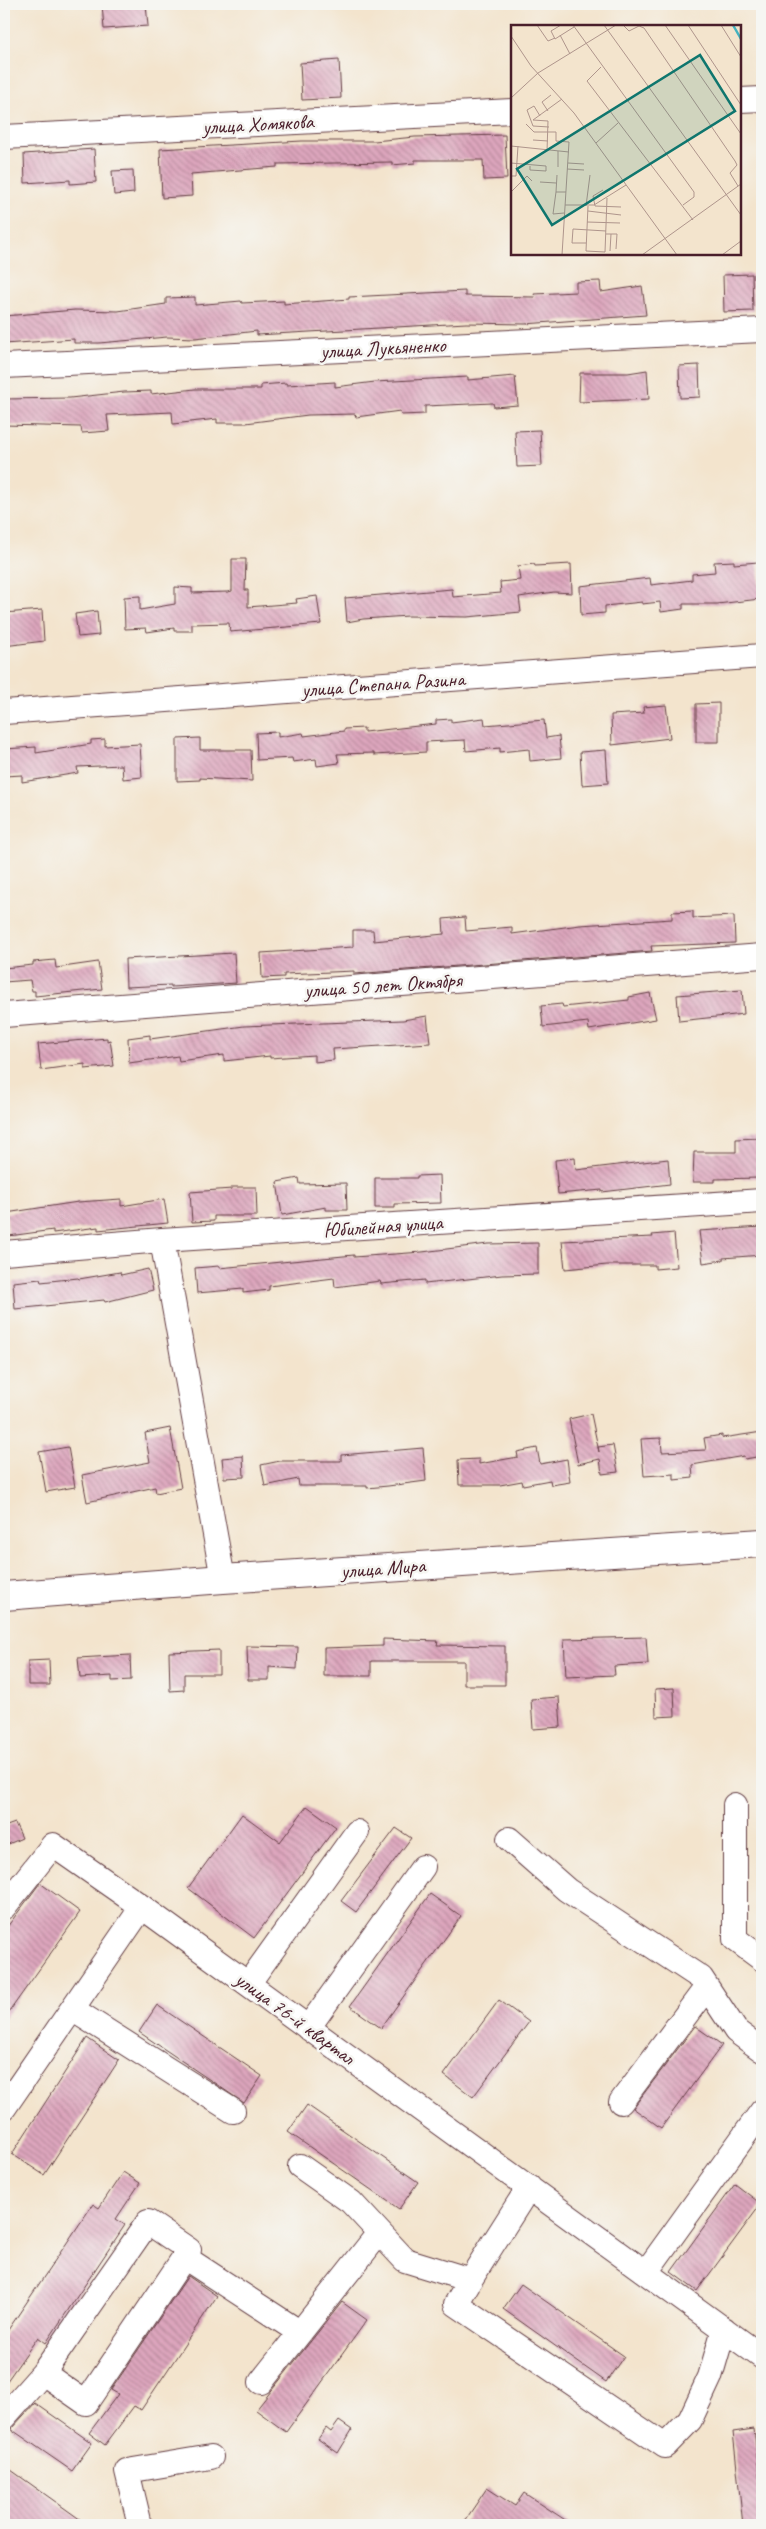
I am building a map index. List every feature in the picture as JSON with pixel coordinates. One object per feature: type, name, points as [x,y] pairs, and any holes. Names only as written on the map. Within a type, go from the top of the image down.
[{"type":"main road","name":"улица Мира","points":[[4,1596],[223,1579],[762,1543]]},
{"type":"street","points":[[741,100],[762,99]]},
{"type":"street","name":"улица Хомякова","points":[[4,137],[511,112]]},
{"type":"street","name":"улица Лукьяненко","points":[[4,366],[762,330]]},
{"type":"street","name":"улица Степана Разина","points":[[4,712],[762,656]]},
{"type":"street","name":"улица 50 лет Октября","points":[[4,1015],[762,956]]},
{"type":"street","name":"Юбилейная улица","points":[[4,1253],[162,1240],[762,1201]]},
{"type":"street","points":[[162,1240],[223,1579]]},
{"type":"street","points":[[734,1805],[735,1939],[762,1959]]},
{"type":"street","points":[[248,1984],[357,1832]]},
{"type":"street","points":[[509,1839],[567,1890],[700,1978],[736,2031],[762,2050]]},
{"type":"street","name":"улица 76-й квартал","points":[[4,1907],[53,1845],[142,1907],[762,2357]]},
{"type":"street","points":[[308,2028],[423,1867]]},
{"type":"street","points":[[4,2108],[142,1907]]},
{"type":"street","points":[[621,2102],[706,1988]]},
{"type":"street","points":[[72,2008],[234,2111]]},
{"type":"street","points":[[646,2272],[762,2111]]},
{"type":"street","points":[[300,2166],[351,2202],[405,2260],[470,2280]]},
{"type":"street","points":[[529,2187],[456,2304],[665,2446],[690,2420],[710,2377],[724,2329]]},
{"type":"street","points":[[4,2416],[43,2373],[148,2222],[189,2250],[86,2403],[43,2373]]},
{"type":"street","points":[[261,2382],[378,2233]]},
{"type":"street","points":[[184,2257],[299,2332]]},
{"type":"street","points":[[140,2525],[128,2471],[211,2457]]},
{"type":"building","points":[[102,4],[146,4],[148,26],[104,29]]},
{"type":"building","points":[[339,60],[341,98],[302,100],[300,63]]},
{"type":"building","points":[[505,135],[507,179],[484,180],[483,160],[415,160],[415,163],[392,165],[392,162],[277,164],[277,167],[191,174],[192,196],[162,198],[160,149],[302,141],[374,141],[415,137]]},
{"type":"building","points":[[94,149],[96,182],[70,184],[70,180],[25,183],[24,154]]},
{"type":"building","points":[[133,170],[134,193],[114,195],[112,171]]},
{"type":"building","points":[[752,274],[753,311],[724,312],[723,275]]},
{"type":"building","points":[[600,281],[601,292],[642,286],[646,315],[525,324],[466,323],[257,335],[257,331],[195,338],[167,337],[99,343],[74,343],[74,339],[4,344],[4,316],[75,310],[118,311],[166,304],[166,298],[195,297],[195,305],[241,301],[242,303],[284,301],[284,304],[349,299],[349,297],[465,291],[465,296],[535,297],[534,294],[576,292],[576,282]]},
{"type":"building","points":[[699,365],[700,397],[680,398],[679,366]]},
{"type":"building","points":[[647,370],[649,399],[579,402],[580,373],[628,373]]},
{"type":"building","points":[[515,376],[518,405],[494,407],[493,403],[425,406],[425,414],[401,415],[400,411],[356,417],[355,414],[308,415],[246,423],[217,423],[217,419],[173,424],[172,412],[107,415],[109,431],[82,433],[81,427],[4,425],[4,399],[70,398],[151,391],[151,394],[195,389],[261,389],[261,385],[286,383],[287,385],[335,382],[335,387],[375,382],[468,377],[468,380]]},
{"type":"building","points":[[540,430],[542,466],[517,467],[515,431]]},
{"type":"building","points":[[232,559],[246,559],[245,590],[248,590],[248,607],[297,603],[296,599],[317,596],[321,624],[230,632],[229,623],[192,624],[192,631],[174,631],[174,628],[147,632],[146,628],[125,629],[124,597],[140,596],[140,610],[175,604],[175,587],[192,588],[192,593],[232,591]]},
{"type":"building","points":[[734,561],[734,564],[758,562],[760,599],[717,604],[683,604],[683,609],[661,612],[660,602],[642,604],[642,602],[605,606],[605,613],[581,615],[580,586],[650,578],[651,585],[692,580],[692,574],[715,572],[714,562]]},
{"type":"building","points":[[534,564],[535,566],[571,564],[572,593],[554,592],[519,597],[521,612],[467,617],[408,616],[347,622],[345,598],[452,589],[453,597],[501,593],[500,582],[520,580],[518,566]]},
{"type":"building","points":[[42,610],[44,641],[4,646],[4,613]]},
{"type":"building","points":[[97,611],[99,635],[78,637],[75,614]]},
{"type":"building","points":[[719,703],[719,742],[696,742],[696,704]]},
{"type":"building","points":[[666,705],[670,738],[612,745],[611,715],[644,713],[643,707]]},
{"type":"building","points":[[484,718],[485,725],[544,720],[546,738],[559,736],[561,758],[530,761],[529,749],[500,752],[500,748],[466,751],[465,740],[426,742],[426,752],[374,755],[374,753],[337,754],[339,763],[317,766],[316,759],[293,762],[292,758],[257,760],[256,733],[278,732],[278,737],[303,733],[304,736],[344,731],[344,729],[364,728],[364,732],[436,724],[436,720],[451,719],[451,722]]},
{"type":"building","points":[[200,738],[200,750],[251,750],[252,781],[200,778],[200,780],[177,781],[177,739]]},
{"type":"building","points":[[105,739],[105,746],[140,744],[142,777],[123,779],[122,765],[77,767],[78,773],[22,782],[22,775],[4,776],[4,749],[36,747],[36,753],[91,744],[91,740]]},
{"type":"building","points":[[606,750],[608,783],[582,785],[580,752]]},
{"type":"building","points":[[693,911],[693,918],[734,916],[735,943],[651,946],[652,951],[354,974],[354,971],[284,974],[284,977],[262,978],[261,953],[353,947],[353,930],[373,930],[374,941],[444,934],[443,919],[465,917],[466,931],[512,927],[512,934],[580,925],[672,919],[672,912]]},
{"type":"building","points":[[234,953],[236,983],[171,987],[171,985],[126,987],[125,959]]},
{"type":"building","points":[[55,960],[56,968],[98,962],[102,989],[35,996],[30,980],[4,982],[4,968],[33,965],[33,962]]},
{"type":"building","points":[[742,990],[744,1014],[679,1021],[677,995]]},
{"type":"building","points":[[650,993],[656,1019],[589,1030],[588,1022],[543,1027],[541,1006],[562,1004],[563,1007],[629,1000],[629,997]]},
{"type":"building","points":[[427,1016],[430,1043],[333,1049],[334,1060],[314,1062],[314,1055],[270,1058],[270,1056],[224,1061],[224,1055],[179,1061],[178,1056],[129,1063],[128,1038],[150,1035],[150,1039],[244,1026],[403,1020]]},
{"type":"building","points":[[107,1038],[107,1041],[110,1040],[114,1066],[85,1069],[85,1064],[41,1070],[38,1044]]},
{"type":"building","points":[[759,1138],[759,1178],[715,1179],[715,1182],[693,1182],[694,1152],[736,1152],[736,1139]]},
{"type":"building","points":[[575,1158],[576,1170],[668,1159],[670,1184],[602,1192],[602,1190],[558,1194],[555,1160]]},
{"type":"building","points":[[440,1175],[441,1203],[395,1204],[395,1208],[375,1208],[375,1178],[417,1178],[417,1176]]},
{"type":"building","points":[[299,1178],[300,1184],[346,1183],[347,1210],[326,1210],[326,1207],[282,1215],[277,1182]]},
{"type":"building","points":[[232,1187],[256,1187],[257,1216],[214,1216],[214,1221],[192,1222],[190,1192],[232,1189]]},
{"type":"building","points":[[121,1199],[121,1206],[164,1199],[168,1223],[98,1230],[98,1227],[53,1233],[53,1230],[9,1236],[6,1213],[78,1202]]},
{"type":"building","points":[[762,1227],[762,1255],[723,1258],[723,1260],[703,1263],[699,1231]]},
{"type":"building","points":[[674,1233],[677,1267],[655,1269],[655,1265],[607,1265],[565,1269],[562,1241],[653,1237],[652,1235]]},
{"type":"building","points":[[538,1243],[538,1274],[502,1275],[425,1284],[425,1280],[381,1284],[380,1281],[335,1287],[334,1278],[269,1286],[269,1290],[243,1293],[243,1289],[197,1293],[195,1268],[219,1266],[219,1268],[354,1255],[354,1257],[422,1252],[488,1244]]},
{"type":"building","points":[[148,1269],[153,1290],[105,1302],[104,1300],[15,1309],[13,1282],[40,1279],[41,1282],[79,1279],[120,1272],[121,1275]]},
{"type":"building","points":[[591,1414],[599,1452],[598,1447],[613,1445],[618,1472],[602,1474],[600,1459],[578,1464],[569,1419]]},
{"type":"building","points":[[170,1428],[181,1488],[156,1493],[155,1487],[87,1502],[82,1475],[150,1462],[145,1433]]},
{"type":"building","points":[[762,1432],[762,1456],[745,1459],[744,1456],[692,1465],[693,1478],[674,1480],[674,1474],[644,1476],[641,1439],[661,1438],[662,1452],[706,1450],[704,1438],[722,1435],[722,1438]]},
{"type":"building","points":[[68,1447],[75,1487],[46,1492],[39,1452]]},
{"type":"building","points":[[423,1448],[426,1481],[388,1486],[367,1488],[367,1486],[299,1486],[298,1479],[265,1486],[261,1465],[280,1461],[341,1461],[341,1455]]},
{"type":"building","points":[[537,1448],[540,1464],[567,1459],[570,1482],[551,1485],[550,1480],[523,1485],[522,1481],[500,1485],[459,1485],[458,1460],[479,1459],[479,1464],[518,1457],[517,1452]]},
{"type":"building","points":[[243,1456],[244,1477],[224,1478],[222,1458]]},
{"type":"building","points":[[646,1637],[648,1664],[614,1666],[615,1675],[566,1677],[564,1639]]},
{"type":"building","points":[[383,1639],[438,1641],[437,1645],[505,1646],[505,1685],[464,1685],[464,1661],[371,1661],[371,1676],[324,1676],[324,1648],[383,1646]]},
{"type":"building","points":[[247,1646],[298,1647],[297,1669],[269,1667],[269,1680],[248,1680]]},
{"type":"building","points":[[219,1650],[219,1674],[184,1674],[184,1690],[170,1691],[169,1652]]},
{"type":"building","points":[[130,1655],[131,1680],[112,1681],[112,1676],[80,1678],[78,1658]]},
{"type":"building","points":[[49,1660],[50,1685],[28,1685],[28,1661]]},
{"type":"building","points":[[674,1688],[675,1716],[656,1717],[655,1689]]},
{"type":"building","points":[[559,1697],[561,1727],[533,1729],[531,1699]]},
{"type":"building","points":[[307,1806],[336,1827],[254,1938],[188,1888],[242,1814],[280,1842]]},
{"type":"building","points":[[15,1823],[22,1838],[4,1846],[4,1827]]},
{"type":"building","points":[[396,1828],[411,1838],[356,1912],[341,1901]]},
{"type":"building","points":[[40,1883],[80,1912],[4,2019],[4,1931]]},
{"type":"building","points":[[430,1894],[461,1916],[381,2028],[350,2006]]},
{"type":"building","points":[[499,2000],[529,2022],[473,2097],[444,2075]]},
{"type":"building","points":[[157,2005],[262,2076],[244,2103],[139,2032]]},
{"type":"building","points":[[695,2026],[722,2045],[661,2128],[633,2108]]},
{"type":"building","points":[[87,2038],[119,2060],[44,2175],[12,2154]]},
{"type":"building","points":[[307,2105],[418,2182],[399,2209],[288,2132]]},
{"type":"building","points":[[123,2172],[140,2183],[116,2219],[125,2225],[46,2343],[38,2337],[4,2385],[4,2336],[93,2204],[99,2208]]},
{"type":"building","points":[[735,2184],[761,2204],[697,2291],[671,2272]]},
{"type":"building","points":[[188,2276],[217,2296],[141,2410],[134,2406],[105,2445],[89,2433],[118,2394],[111,2390]]},
{"type":"building","points":[[521,2284],[624,2356],[606,2382],[503,2309]]},
{"type":"building","points":[[342,2302],[367,2320],[286,2432],[256,2410]]},
{"type":"building","points":[[35,2403],[92,2443],[72,2471],[11,2429]]},
{"type":"building","points":[[339,2421],[352,2430],[338,2453],[318,2439],[326,2428],[331,2432]]},
{"type":"building","points":[[754,2429],[762,2501],[762,2525],[743,2525],[733,2432]]},
{"type":"building","points":[[4,2465],[88,2525],[4,2525]]},
{"type":"building","points":[[487,2488],[515,2506],[524,2493],[573,2525],[462,2525]]}]
